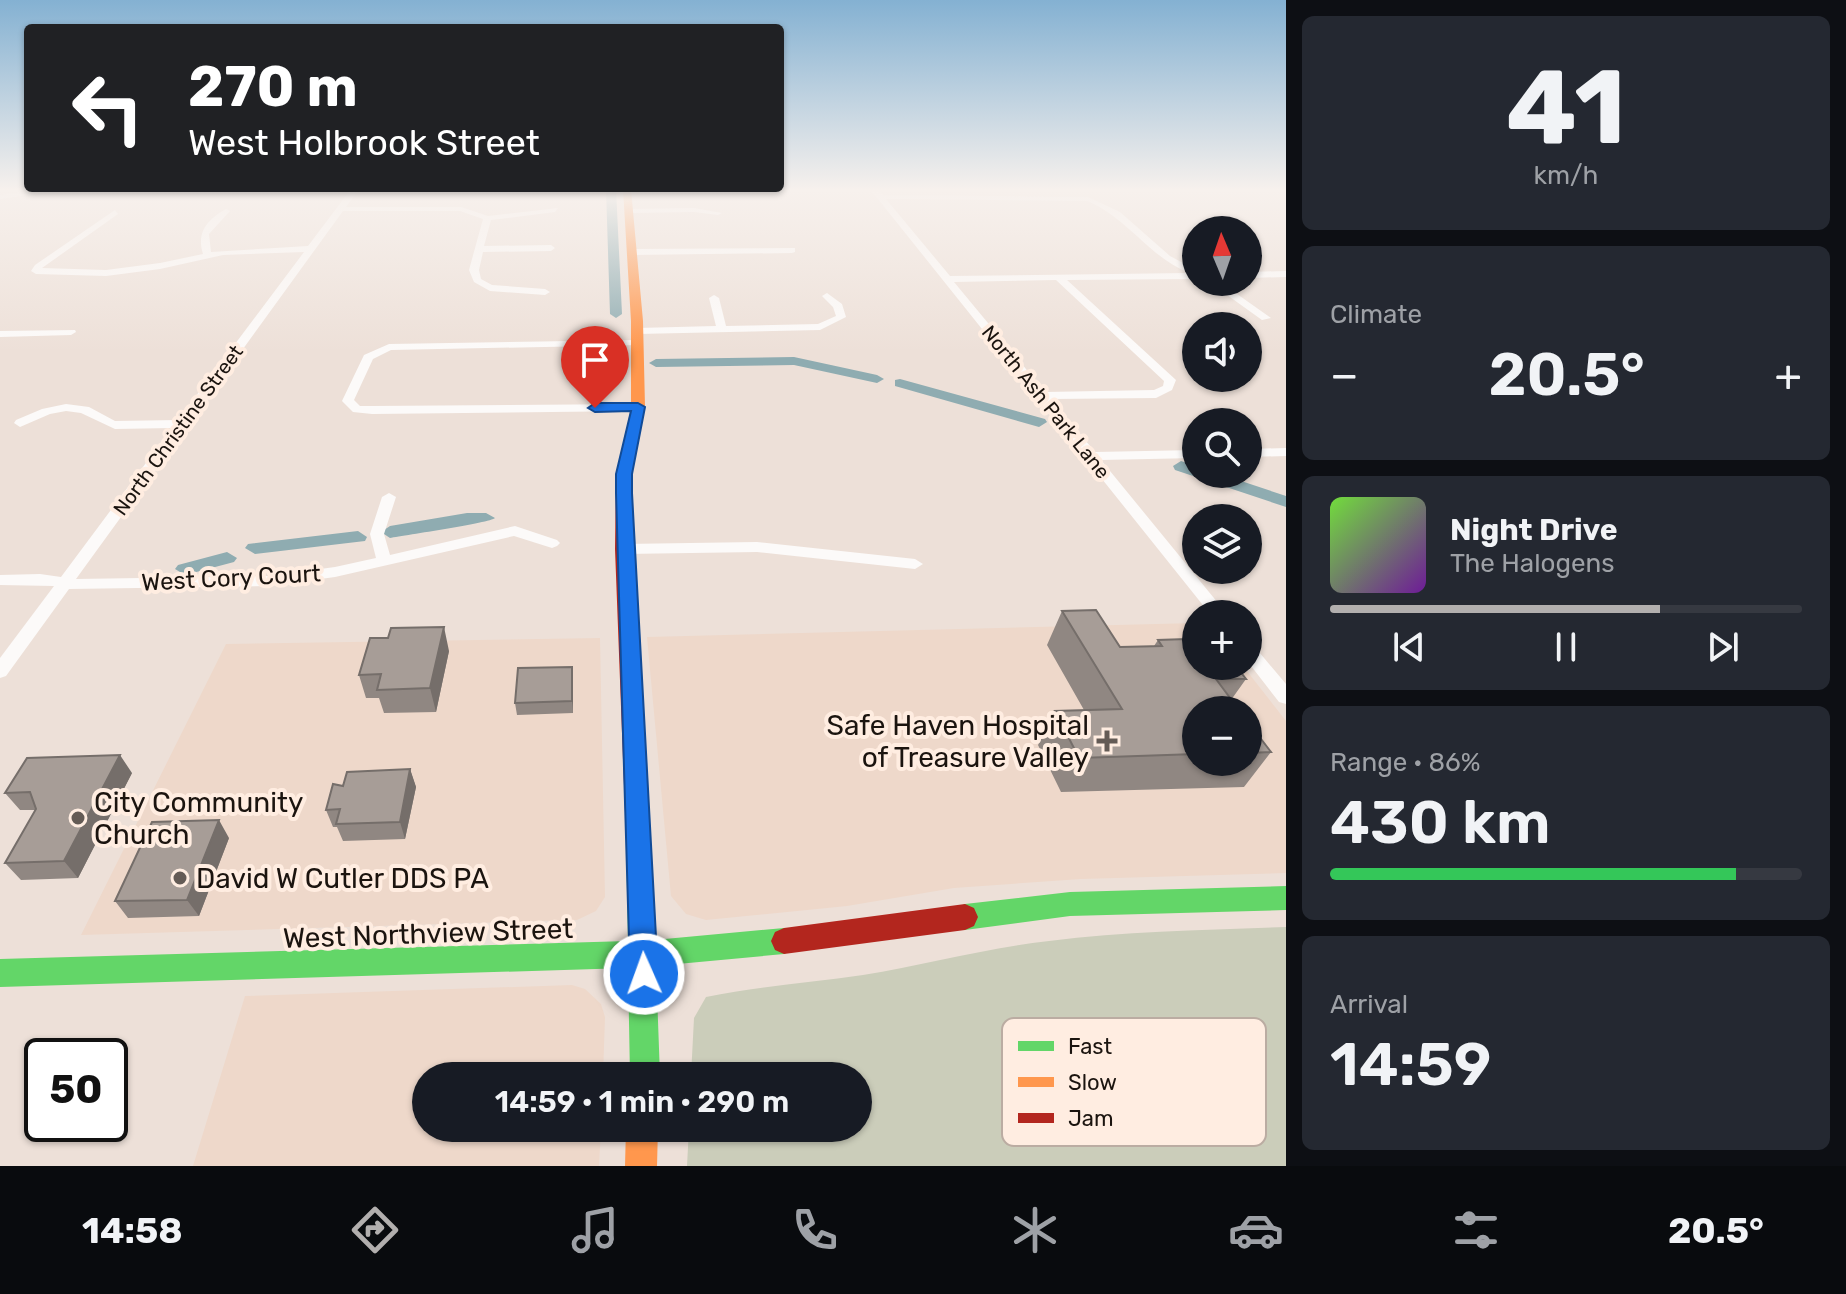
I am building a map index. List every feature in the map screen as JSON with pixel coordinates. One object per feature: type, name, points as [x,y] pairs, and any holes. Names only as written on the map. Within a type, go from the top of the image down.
[{"type":"main road","points":[[631,243],[638,407],[624,474],[624,549],[644,954],[645,1062]]},
{"type":"main road","name":"West Northview Street","points":[[0,973],[644,954],[832,937],[905,924],[1070,904],[1286,898]]},
{"type":"main road","points":[[641,1166],[642,1142]]},
{"type":"street","points":[[71,243],[36,271],[42,274],[134,270],[238,250],[311,249]]},
{"type":"street","points":[[203,243],[207,254]]},
{"type":"street","name":"North Christine Street","points":[[0,671],[315,243]]},
{"type":"street","points":[[481,243],[474,270],[477,280],[490,288],[545,292]]},
{"type":"street","name":"North Ash Park Lane","points":[[919,243],[1207,600]]},
{"type":"street","points":[[1149,243],[1182,267]]},
{"type":"street","points":[[480,249],[551,248]]},
{"type":"street","points":[[632,252],[792,250]]},
{"type":"street","points":[[948,279],[1182,274]]},
{"type":"street","points":[[1262,275],[1286,274]]},
{"type":"street","points":[[1040,396],[1156,394],[1168,388],[1170,380],[1058,277]]},
{"type":"street","points":[[638,407],[357,409],[348,401],[368,357],[379,349],[722,330],[807,329],[829,325],[841,317],[841,312],[827,296]]},
{"type":"street","points":[[1234,296],[1266,318]]},
{"type":"street","points":[[714,298],[722,330]]},
{"type":"street","points":[[0,334],[71,332]]},
{"type":"street","points":[[20,423],[41,412],[75,408],[91,412],[106,423],[115,425],[182,424]]},
{"type":"street","points":[[1262,453],[1286,452]]},
{"type":"street","points":[[1089,456],[1182,454]]},
{"type":"street","points":[[384,560],[377,534],[389,497]]},
{"type":"street","name":"West Cory Court","points":[[0,580],[40,579],[66,583],[269,581],[335,572],[515,531],[552,543]]},
{"type":"street","points":[[624,549],[757,547],[915,564]]},
{"type":"street","points":[[1262,667],[1286,697]]},
{"type":"shaded area","points":[[1182,623],[1182,680],[1254,680],[1286,721],[1286,873],[1081,879],[954,888],[847,906],[706,920],[686,914],[671,896],[647,637]]},
{"type":"shaded area","points":[[600,638],[605,897],[596,911],[577,920],[81,935],[226,644]]},
{"type":"shaded area","points":[[572,985],[585,989],[601,1004],[605,1017],[603,1062],[412,1062],[412,1142],[600,1142],[599,1166],[193,1166],[245,996]]},
{"type":"green space","points":[[1286,927],[1286,1166],[687,1166],[688,1142],[872,1142],[872,1062],[692,1062],[694,1018],[706,997],[863,975],[1002,948],[1079,938]]},
{"type":"building","points":[[1096,610],[1120,647],[1162,646],[1158,640],[1182,639],[1182,680],[1217,680],[1229,696],[1182,696],[1182,754],[1079,758],[1055,711],[1122,709],[1062,611]]},
{"type":"building","points":[[444,627],[430,688],[377,690],[381,674],[359,675],[370,638],[388,638],[391,628]]},
{"type":"building","points":[[572,667],[572,701],[515,703],[518,668]]},
{"type":"building","points":[[1262,740],[1271,752],[1262,752]]},
{"type":"building","points":[[120,755],[64,861],[5,863],[36,809],[30,792],[5,793],[27,758]]},
{"type":"building","points":[[410,769],[400,822],[336,824],[340,809],[326,810],[333,784],[343,786],[347,772]]},
{"type":"building","points":[[219,820],[187,900],[115,901],[152,822]]},
{"type":"waterway","points":[[613,243],[616,314]]},
{"type":"waterway","points":[[656,363],[794,361],[877,379]]},
{"type":"waterway","points":[[900,383],[1039,422]]},
{"type":"waterway","points":[[1244,488],[1286,502]]},
{"type":"waterway","points":[[390,532],[467,518],[486,518]]},
{"type":"waterway","points":[[255,548],[358,537]]},
{"type":"waterway","points":[[185,569],[227,558]]},
{"type":"traffic: fast","points":[[638,838],[645,1062]]},
{"type":"traffic: fast","points":[[965,917],[1070,904],[1286,898]]},
{"type":"traffic: fast","points":[[0,973],[644,954],[784,941]]},
{"type":"traffic: slow","points":[[628,456],[638,407],[637,321],[631,243]]},
{"type":"traffic: slow","points":[[641,1166],[642,1142]]},
{"type":"traffic: jam","points":[[628,456],[624,474],[624,549],[638,838]]},
{"type":"traffic: jam","points":[[784,941],[965,917]]},
{"type":"place","name":"Safe Haven Hospital of Treasure Valley","points":[[1107,741]]},
{"type":"place","name":"City Community Church","points":[[78,818]]},
{"type":"place","name":"David W Cutler DDS PA","points":[[180,878]]},
{"type":"route","points":[[595,408],[638,407],[624,474],[624,549],[644,974]]}]
